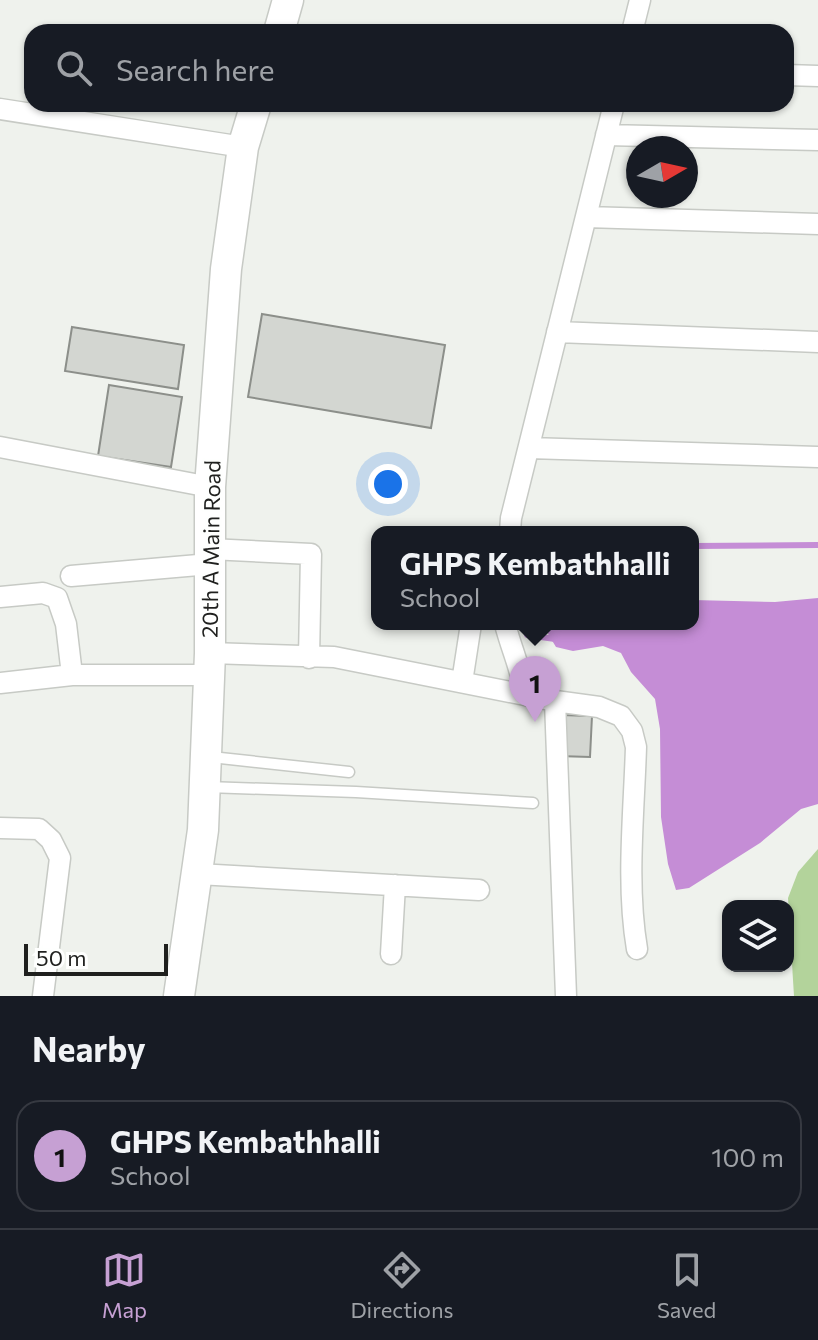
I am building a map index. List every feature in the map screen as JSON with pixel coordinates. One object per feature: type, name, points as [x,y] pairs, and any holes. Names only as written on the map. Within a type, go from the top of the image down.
[{"type":"street","points":[[281,24],[288,0]]},
{"type":"street","points":[[634,24],[640,0]]},
{"type":"street","points":[[794,75],[818,76]]},
{"type":"street","points":[[0,109],[243,147]]},
{"type":"street","name":"20th A Main Road","points":[[179,996],[198,874],[205,787],[210,487],[226,269],[243,147],[254,112]]},
{"type":"street","points":[[511,526],[612,112]]},
{"type":"street","points":[[606,135],[818,140]]},
{"type":"street","points":[[586,217],[818,224]]},
{"type":"street","points":[[557,332],[818,342]]},
{"type":"street","points":[[0,447],[210,487]]},
{"type":"street","points":[[529,448],[818,457]]},
{"type":"street","points":[[71,576],[210,556],[311,554],[309,658]]},
{"type":"street","points":[[0,597],[43,593],[57,598],[66,624],[72,675]]},
{"type":"street","points":[[462,682],[470,630]]},
{"type":"street","points":[[506,630],[511,650],[521,669],[525,694]]},
{"type":"street","points":[[0,683],[209,664],[334,657],[599,707],[621,716],[632,731],[636,747],[633,914],[637,949]]},
{"type":"street","points":[[555,701],[566,996]]},
{"type":"street","points":[[0,828],[39,829],[51,840],[60,858],[43,996]]},
{"type":"street","points":[[198,874],[479,890]]},
{"type":"street","points":[[391,954],[395,885]]},
{"type":"lane","points":[[205,756],[349,772]]},
{"type":"lane","points":[[205,787],[533,803]]},
{"type":"green space","points":[[818,849],[818,996],[794,996],[794,900],[788,898],[798,872]]},
{"type":"shaded area","points":[[818,598],[818,804],[801,809],[760,843],[689,888],[676,890],[668,864],[661,817],[660,729],[655,699],[631,672],[621,653],[603,646],[573,651],[556,647],[546,630],[699,630],[699,600],[775,602]]},
{"type":"building","points":[[262,314],[445,345],[431,428],[248,397]]},
{"type":"building","points":[[72,327],[184,345],[178,389],[65,371]]},
{"type":"building","points":[[109,385],[182,397],[171,467],[98,456]]},
{"type":"building","points":[[560,715],[592,716],[590,757],[558,756]]},
{"type":"waterway","points":[[699,546],[818,545]]},
{"type":"waterway","points":[[526,630],[527,635],[555,639]]},
{"type":"place","name":"GHPS Kembathhalli","points":[[535,722]]}]
